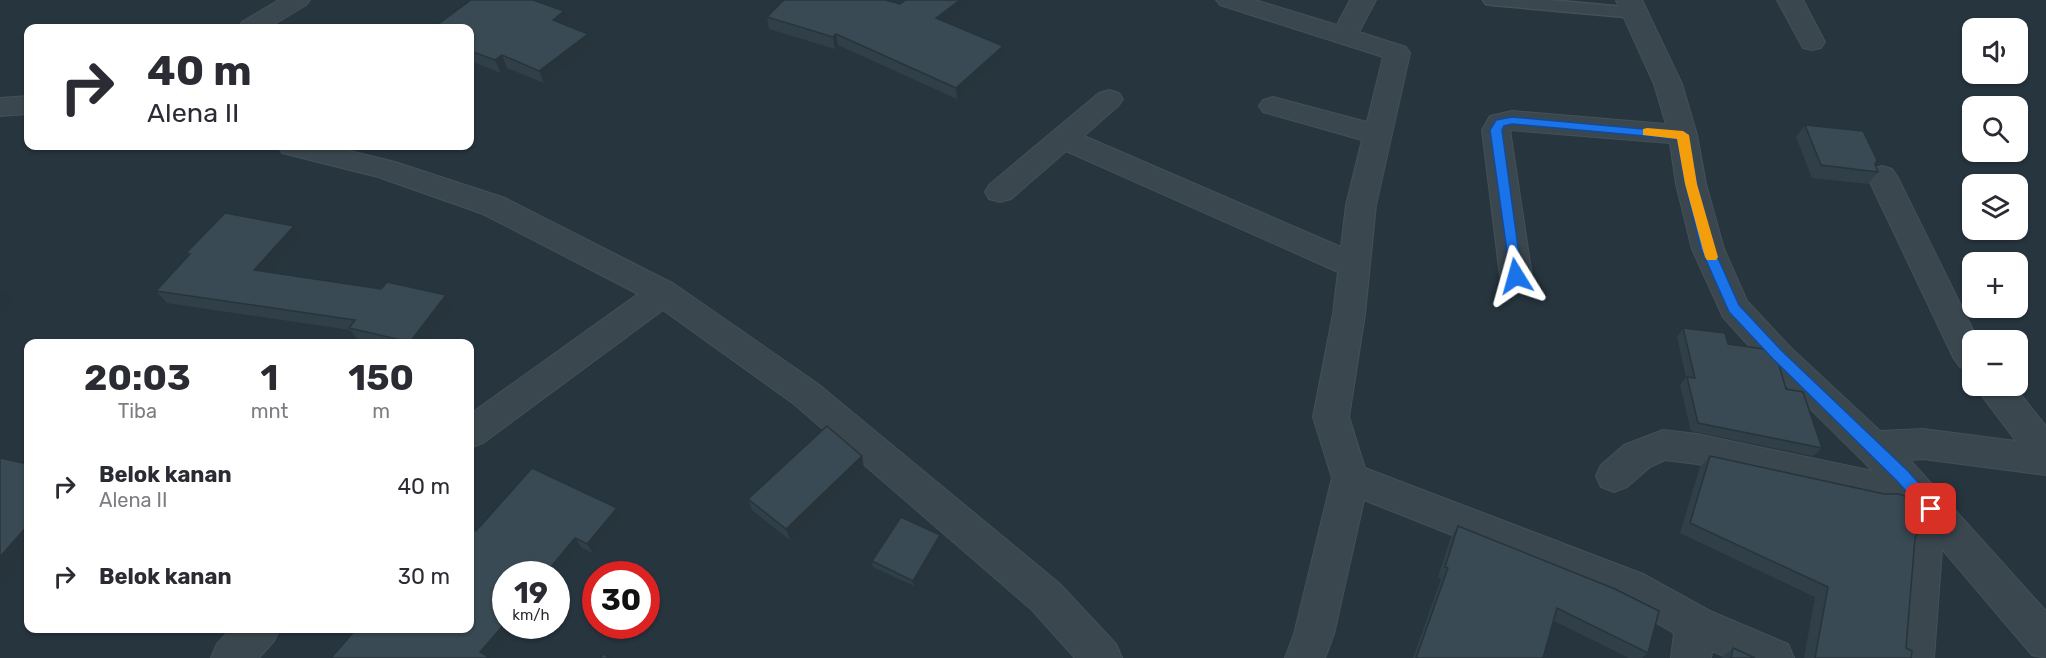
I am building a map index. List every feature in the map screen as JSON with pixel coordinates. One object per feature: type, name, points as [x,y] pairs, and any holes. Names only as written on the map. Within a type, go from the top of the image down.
[{"type":"street","points":[[258,24],[297,0]]},
{"type":"street","points":[[1229,0],[1397,53],[1361,206],[1349,314],[1332,417],[1350,478],[1314,634],[1305,658]]},
{"type":"street","points":[[1344,36],[1362,0]]},
{"type":"street","points":[[1790,0],[1812,42]]},
{"type":"street","points":[[1633,6],[1668,84],[1683,135],[1691,184],[1708,249],[1734,308],[1778,356],[1902,476],[2046,641]]},
{"type":"street","points":[[1000,192],[1109,99]]},
{"type":"street","points":[[0,107],[24,105]]},
{"type":"street","points":[[1273,106],[1378,135]]},
{"type":"street","points":[[1516,276],[1496,130],[1500,123],[1512,120],[1683,135]]},
{"type":"street","points":[[1063,138],[1354,266]]},
{"type":"street","points":[[308,150],[385,169],[494,206],[663,293],[806,394],[1046,597],[1102,658]]},
{"type":"street","points":[[1882,176],[1962,342]]},
{"type":"street","points":[[474,431],[663,293]]},
{"type":"street","points":[[2002,396],[2046,453]]},
{"type":"street","points":[[1873,447],[1923,444],[2046,460]]},
{"type":"street","points":[[1614,476],[1636,456],[1663,445],[1697,449],[1872,487],[1889,486],[1902,476]]},
{"type":"street","points":[[1350,478],[1629,587],[1693,641],[1774,658]]},
{"type":"street","points":[[1914,658],[1923,549]]},
{"type":"street","points":[[231,658],[255,633]]},
{"type":"lane","points":[[1492,0],[1633,6]]},
{"type":"building","points":[[471,0],[533,0],[564,11],[553,20],[588,34],[539,71],[502,55],[495,60],[474,52],[474,24],[438,24]]},
{"type":"building","points":[[784,0],[885,0],[900,4],[906,0],[960,0],[936,18],[1003,46],[956,88],[836,34],[833,37],[767,17]]},
{"type":"building","points":[[1805,125],[1863,131],[1877,160],[1875,164],[1878,172],[1821,165]]},
{"type":"building","points":[[225,213],[294,226],[254,270],[381,289],[387,282],[446,295],[412,339],[397,339],[349,328],[355,320],[156,291],[190,254],[186,253]]},
{"type":"building","points":[[1683,328],[1725,333],[1728,344],[1764,349],[1779,365],[1786,389],[1803,392],[1822,448],[1698,423],[1687,377],[1695,378]]},
{"type":"building","points":[[827,426],[862,456],[786,529],[748,499]]},
{"type":"building","points":[[1710,456],[1884,494],[1899,494],[1923,503],[1929,510],[1927,522],[1921,525],[1915,538],[1906,648],[1912,651],[1911,658],[1815,658],[1828,587],[1690,523]]},
{"type":"building","points":[[0,458],[24,463],[24,530],[0,557]]},
{"type":"building","points":[[532,468],[617,508],[587,544],[575,538],[556,561],[492,561],[492,638],[480,652],[490,658],[331,658],[353,633],[474,633],[474,530],[476,531]]},
{"type":"building","points":[[901,517],[940,535],[913,581],[872,561]]},
{"type":"building","points":[[1458,526],[1615,589],[1659,611],[1648,653],[1557,608],[1543,658],[1416,658],[1448,568],[1445,567]]},
{"type":"building","points":[[1733,648],[1755,658],[1731,658]]},
{"type":"slow traffic","points":[[1647,132],[1683,135],[1691,184],[1711,257]]},
{"type":"route","points":[[1516,276],[1496,130],[1500,123],[1512,120],[1683,135],[1691,184],[1708,249],[1734,308],[1778,356],[1902,476],[1931,509]]}]
